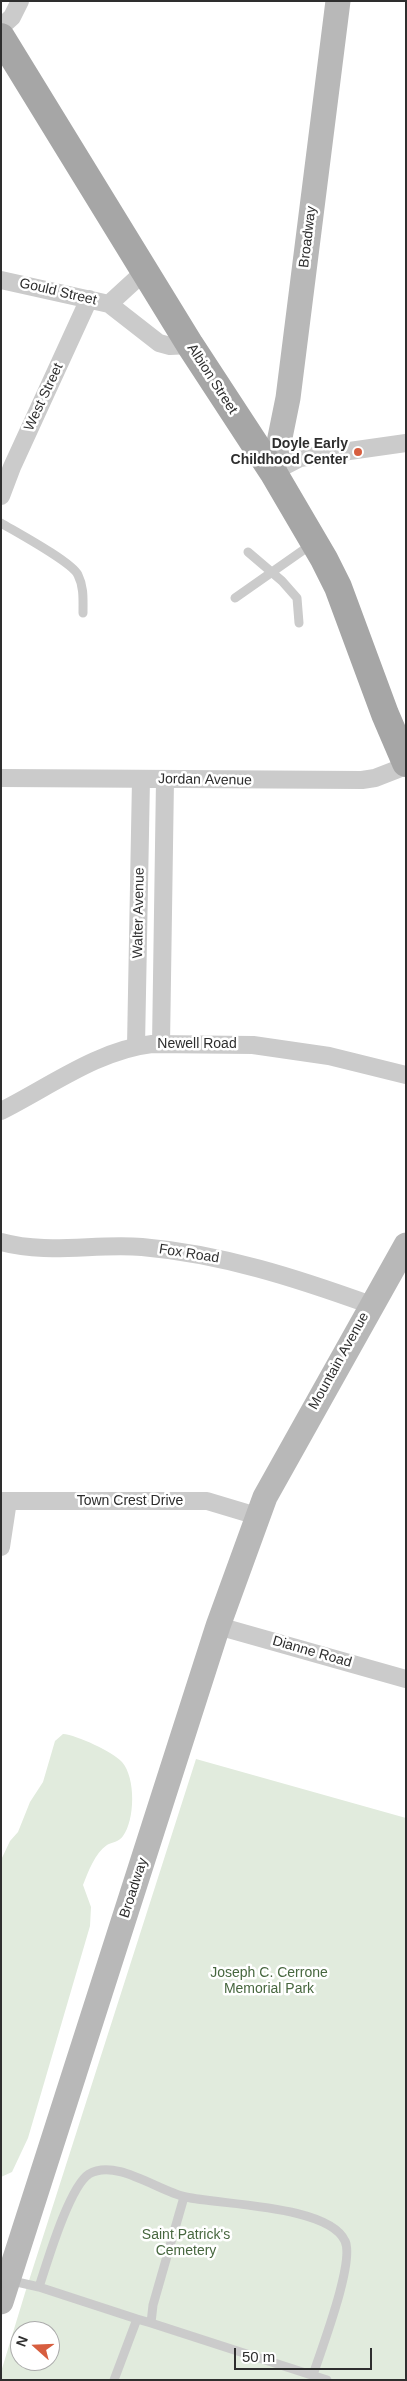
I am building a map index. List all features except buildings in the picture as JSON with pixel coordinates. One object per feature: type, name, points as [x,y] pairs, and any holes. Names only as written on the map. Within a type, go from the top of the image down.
[{"type":"main road","name":"Broadway","points":[[273,472],[288,398],[338,1]]},
{"type":"main road","name":"Albion Street","points":[[1,36],[190,345],[273,472],[314,542],[338,587],[406,765]]},
{"type":"main road","name":"Mountain Avenue","points":[[275,1478],[406,1245]]},
{"type":"main road","name":"Broadway","points":[[5,2291],[218,1626],[257,1516],[275,1478]]},
{"type":"street","points":[[1,27],[12,17],[20,1]]},
{"type":"street","points":[[109,304],[145,271]]},
{"type":"street","name":"Gould Street","points":[[1,280],[109,304],[159,343],[170,346],[190,345]]},
{"type":"street","name":"West Street","points":[[1,496],[12,467],[89,299]]},
{"type":"street","points":[[273,472],[300,458],[406,443]]},
{"type":"street","name":"Jordan Avenue","points":[[1,778],[365,780],[406,765]]},
{"type":"street","name":"Walter Avenue","points":[[136,1046],[142,779]]},
{"type":"street","name":"Walter Avenue","points":[[161,1044],[165,780]]},
{"type":"street","name":"Newell Road","points":[[1,1111],[80,1069],[136,1046],[217,1044],[271,1047],[329,1056],[406,1075]]},
{"type":"street","name":"Fox Road","points":[[1,1242],[40,1247],[134,1246],[200,1254],[291,1276],[371,1305]]},
{"type":"street","points":[[1,1547],[5,1501]]},
{"type":"street","name":"Town Crest Drive","points":[[5,1501],[208,1501],[257,1516]]},
{"type":"street","name":"Dianne Road","points":[[218,1626],[406,1679]]},
{"type":"lane","points":[[1,523],[65,562],[77,573],[83,591],[83,613]]},
{"type":"lane","points":[[235,598],[314,542]]},
{"type":"lane","points":[[248,552],[282,581],[297,598],[299,623]]},
{"type":"lane","points":[[38,2287],[71,2202],[83,2180],[89,2175],[104,2170],[123,2172],[184,2197],[252,2205],[322,2221],[342,2235],[348,2254],[332,2315],[313,2375]]},
{"type":"lane","points":[[151,2323],[154,2305],[184,2197]]},
{"type":"lane","points":[[5,2291],[38,2287],[327,2380]]},
{"type":"lane","points":[[114,2380],[137,2319]]},
{"type":"green space","points":[[63,1734],[77,1737],[94,1745],[122,1762],[130,1778],[132,1810],[123,1836],[103,1848],[92,1863],[83,1885],[91,1907],[90,1926],[28,2138],[12,2172],[1,2177],[1,1860],[10,1841],[18,1832],[30,1802],[43,1782],[55,1741]]},
{"type":"green space","points":[[196,1759],[406,1818],[406,2380],[1,2380],[1,2372],[10,2342],[10,2371],[60,2371],[60,2321],[16,2321]]},
{"type":"place","name":"Doyle Early Childhood Center","points":[[358,452]]},
{"type":"park label","name":"Joseph C. Cerrone Memorial Park","points":[[269,1982]]},
{"type":"park label","name":"Saint Patrick's Cemetery","points":[[186,2244]]}]
